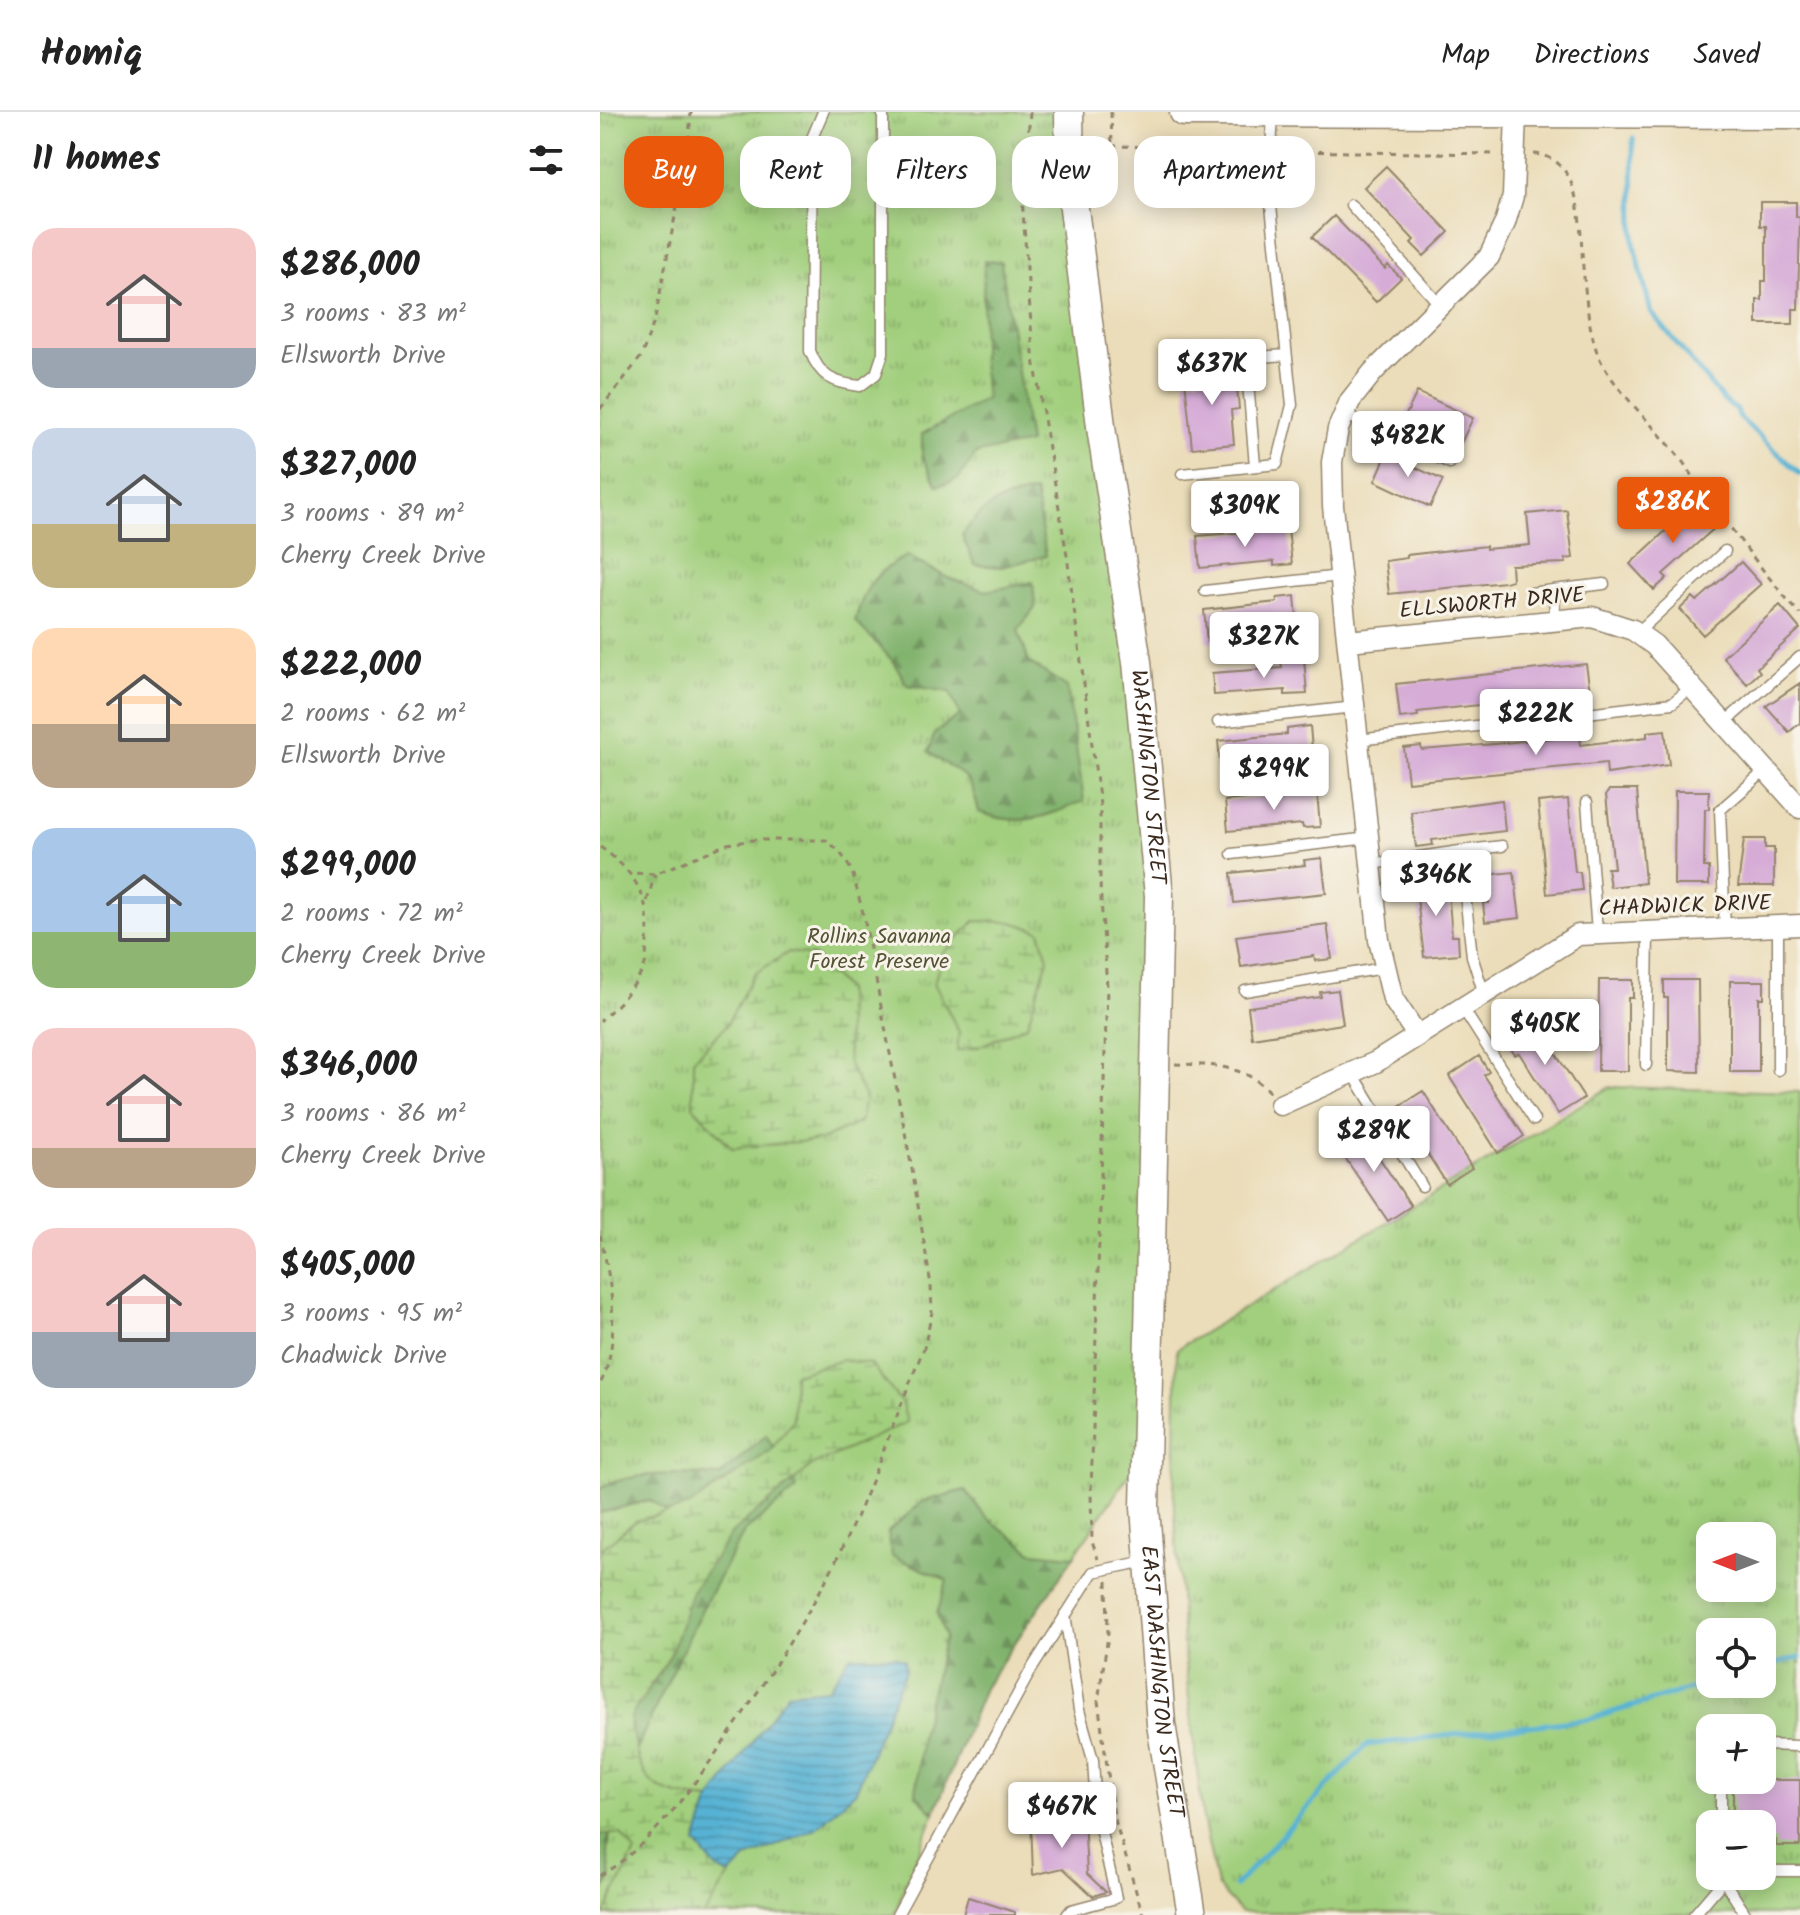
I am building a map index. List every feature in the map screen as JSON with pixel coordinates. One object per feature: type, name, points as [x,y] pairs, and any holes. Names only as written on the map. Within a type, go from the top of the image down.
[{"type":"main road","name":"WASHINGTON STREET","points":[[1069,112],[1070,176],[1102,434],[1148,755],[1159,896],[1147,1448]]},
{"type":"main road","points":[[1184,112],[1800,114]]},
{"type":"main road","name":"EAST WASHINGTON STREET","points":[[1147,1448],[1148,1561],[1161,1724],[1192,1915]]},
{"type":"street","points":[[1417,1035],[1393,999],[1384,968],[1340,576],[1332,462],[1344,414],[1373,372],[1489,257],[1513,196],[1516,113]]},
{"type":"street","name":"ELLSWORTH DRIVE","points":[[1348,641],[1592,617],[1610,620],[1654,645],[1800,808]]},
{"type":"street","name":"CHADWICK DRIVE","points":[[1280,1105],[1352,1072],[1417,1035],[1578,935],[1800,925]]},
{"type":"lane","points":[[823,112],[812,138],[810,351],[827,378],[837,383],[860,386],[876,374],[883,353],[883,112]]},
{"type":"lane","points":[[1271,136],[1273,112]]},
{"type":"lane","points":[[1351,205],[1440,305]]},
{"type":"lane","points":[[1182,474],[1277,464],[1292,405],[1271,208]]},
{"type":"lane","points":[[1255,466],[1246,358],[1286,355]]},
{"type":"lane","points":[[1344,414],[1450,463]]},
{"type":"lane","points":[[1637,633],[1725,551]]},
{"type":"lane","points":[[1205,591],[1340,576]]},
{"type":"lane","points":[[1531,593],[1604,584]]},
{"type":"lane","points":[[1553,590],[1556,621]]},
{"type":"lane","points":[[1724,723],[1800,657]]},
{"type":"lane","points":[[1358,740],[1672,703],[1692,687]]},
{"type":"lane","points":[[1218,722],[1355,707]]},
{"type":"lane","points":[[1725,929],[1720,810],[1766,770]]},
{"type":"lane","points":[[1587,802],[1597,932]]},
{"type":"lane","points":[[1232,854],[1369,838]]},
{"type":"lane","points":[[1371,864],[1502,846]]},
{"type":"lane","points":[[1460,851],[1472,956],[1484,994]]},
{"type":"lane","points":[[1778,928],[1778,1070]]},
{"type":"lane","points":[[1646,1065],[1648,931]]},
{"type":"lane","points":[[1245,991],[1384,968]]},
{"type":"lane","points":[[1462,1007],[1534,1120]]},
{"type":"lane","points":[[1352,1072],[1422,1186]]},
{"type":"lane","points":[[897,1915],[1065,1614],[1093,1572],[1148,1561]]},
{"type":"lane","points":[[1065,1614],[1079,1710],[1093,1760],[1096,1810],[1116,1898],[1069,1912]]},
{"type":"lane","points":[[1776,1745],[1800,1746]]},
{"type":"lane","points":[[1776,1871],[1800,1871]]},
{"type":"lane","points":[[1694,1915],[1712,1890]]},
{"type":"lane","points":[[1730,1890],[1746,1915]]},
{"type":"path","points":[[600,409],[641,357],[655,319],[688,150],[691,112]]},
{"type":"path","points":[[1028,136],[1030,112]]},
{"type":"path","points":[[1111,112],[1112,136]]},
{"type":"path","points":[[1315,152],[1548,155],[1558,164],[1576,191],[1584,278],[1597,354],[1685,465],[1702,492],[1726,517],[1754,563],[1800,614]]},
{"type":"path","points":[[1024,208],[1032,293],[1033,353],[1067,556],[1100,805],[1100,884],[1107,987],[1091,1492],[1092,1542],[1108,1584],[1108,1636],[1098,1701],[1111,1776],[1114,1817],[1143,1915]]},
{"type":"path","points":[[600,1876],[621,1864],[667,1818],[710,1762],[796,1635],[829,1575],[924,1348],[932,1312],[912,1169],[867,932],[852,871],[840,852],[826,840],[754,840],[727,844],[655,874],[632,873]]},
{"type":"path","points":[[600,847],[632,873],[647,902]]},
{"type":"path","points":[[600,1021],[620,1002],[645,966],[649,927],[647,902],[655,874]]},
{"type":"path","points":[[1156,1064],[1222,1065],[1248,1073],[1280,1105]]},
{"type":"path","points":[[600,1235],[607,1263],[612,1323],[607,1371],[600,1384]]},
{"type":"green space","name":"Rollins Savanna Forest Preserve","points":[[600,112],[1053,112],[1057,136],[1012,136],[1012,208],[1068,208],[1148,755],[1147,1448],[984,1688],[894,1915],[600,1915]]},
{"type":"green space","points":[[984,260],[1001,262],[1029,443],[977,453],[958,479],[937,486],[922,456],[922,434],[986,399],[982,361]]},
{"type":"green space","points":[[1035,492],[1046,556],[1001,567],[975,565],[962,535],[970,525],[993,504]]},
{"type":"green space","points":[[907,556],[948,578],[986,591],[1033,582],[1035,608],[1018,630],[1029,662],[1067,687],[1084,801],[1045,816],[1021,820],[994,817],[979,812],[971,787],[962,774],[928,752],[935,733],[960,715],[950,692],[907,685],[894,662],[855,621],[872,582]]},
{"type":"green space","points":[[975,921],[1012,922],[1040,931],[1048,959],[1027,1025],[978,1047],[957,1051],[959,1032],[934,983],[943,953]]},
{"type":"green space","points":[[789,952],[814,956],[846,990],[848,1063],[865,1097],[860,1122],[821,1140],[732,1148],[693,1106],[693,1060],[726,1026],[754,974]]},
{"type":"green space","points":[[1610,1087],[1800,1092],[1800,1915],[1241,1912],[1217,1886],[1202,1813],[1183,1645],[1174,1493],[1177,1349]]},
{"type":"green space","points":[[842,1360],[871,1364],[902,1404],[907,1422],[813,1465],[732,1533],[692,1591],[670,1656],[630,1718],[637,1755],[649,1779],[671,1793],[710,1800],[696,1843],[716,1868],[730,1875],[704,1915],[604,1915],[635,1852],[621,1834],[600,1834],[600,1550],[636,1521],[689,1506],[770,1451],[793,1420],[794,1374]]},
{"type":"green space","points":[[766,1435],[797,1489],[744,1532],[703,1607],[620,1783],[607,1850],[611,1878],[600,1896],[600,1710],[688,1526],[650,1500],[600,1513],[600,1488],[643,1476],[720,1476]]},
{"type":"green space","points":[[965,1490],[985,1516],[1032,1552],[1074,1556],[984,1688],[934,1813],[916,1795],[921,1736],[945,1636],[937,1614],[947,1580],[892,1556],[888,1532],[922,1502]]},
{"type":"water","points":[[850,1656],[894,1656],[904,1660],[905,1671],[856,1791],[815,1829],[747,1858],[730,1875],[716,1868],[696,1843],[710,1800],[788,1693],[828,1689]]},
{"type":"building","points":[[1386,166],[1449,232],[1424,256],[1411,243],[1414,240],[1364,187]]},
{"type":"building","points":[[1760,202],[1796,202],[1796,217],[1800,217],[1798,309],[1793,309],[1793,324],[1757,324],[1757,300],[1762,300],[1762,281],[1766,281],[1766,226],[1760,226]]},
{"type":"building","points":[[1334,216],[1385,269],[1388,265],[1401,278],[1376,302],[1312,237]]},
{"type":"building","points":[[1235,366],[1239,409],[1231,410],[1234,444],[1192,448],[1185,380],[1199,379],[1202,369]]},
{"type":"building","points":[[1417,392],[1473,418],[1460,445],[1420,426],[1418,431],[1402,423]]},
{"type":"building","points":[[1389,449],[1406,457],[1403,462],[1443,480],[1430,507],[1375,481]]},
{"type":"building","points":[[1697,502],[1718,525],[1663,574],[1667,578],[1654,590],[1630,564]]},
{"type":"building","points":[[1567,510],[1573,558],[1565,559],[1566,563],[1511,565],[1512,580],[1505,582],[1389,594],[1385,561],[1407,558],[1407,555],[1486,546],[1486,549],[1530,545],[1527,514]]},
{"type":"building","points":[[1288,529],[1292,564],[1274,566],[1274,561],[1200,568],[1197,536]]},
{"type":"building","points":[[1741,562],[1761,584],[1703,635],[1680,609],[1693,597],[1697,601]]},
{"type":"building","points":[[1295,596],[1298,630],[1207,642],[1204,610],[1277,602],[1277,598]]},
{"type":"building","points":[[1780,605],[1800,629],[1757,668],[1760,672],[1747,684],[1723,657]]},
{"type":"building","points":[[1304,659],[1307,694],[1285,695],[1285,690],[1214,695],[1212,673],[1282,668],[1281,661]]},
{"type":"building","points":[[1586,664],[1591,699],[1573,701],[1573,696],[1514,701],[1417,712],[1418,716],[1400,718],[1396,684]]},
{"type":"building","points":[[1800,683],[1800,723],[1789,732],[1766,706]]},
{"type":"building","points":[[1310,726],[1313,761],[1221,771],[1218,741],[1287,734],[1287,729]]},
{"type":"building","points":[[1579,730],[1581,745],[1647,737],[1647,732],[1665,730],[1669,765],[1607,774],[1606,763],[1408,782],[1404,748],[1421,746],[1422,750],[1495,744],[1562,737],[1561,732]]},
{"type":"building","points":[[1609,790],[1637,790],[1645,883],[1610,887],[1607,868],[1614,868],[1606,795]]},
{"type":"building","points":[[1675,791],[1709,791],[1709,809],[1705,809],[1704,867],[1709,867],[1709,885],[1674,885]]},
{"type":"building","points":[[1317,792],[1320,827],[1303,828],[1302,824],[1228,831],[1225,801]]},
{"type":"building","points":[[1568,799],[1575,872],[1580,872],[1582,890],[1547,894],[1538,802]]},
{"type":"building","points":[[1502,800],[1505,831],[1432,840],[1433,845],[1416,847],[1411,812]]},
{"type":"building","points":[[1744,839],[1765,839],[1765,848],[1774,848],[1774,886],[1738,886]]},
{"type":"building","points":[[1322,858],[1326,893],[1234,903],[1231,873],[1305,865],[1304,860]]},
{"type":"building","points":[[1514,872],[1520,918],[1485,922],[1483,903],[1489,903],[1486,875]]},
{"type":"building","points":[[1447,878],[1452,936],[1458,936],[1459,954],[1424,957],[1415,881]]},
{"type":"building","points":[[1327,924],[1332,959],[1315,961],[1314,956],[1241,967],[1236,936]]},
{"type":"building","points":[[1599,980],[1633,980],[1633,998],[1628,998],[1628,1071],[1598,1071]]},
{"type":"building","points":[[1664,980],[1698,980],[1699,1072],[1668,1071],[1668,998],[1664,998]]},
{"type":"building","points":[[1730,981],[1764,981],[1764,998],[1759,998],[1759,1072],[1730,1072]]},
{"type":"building","points":[[1338,990],[1343,1024],[1252,1038],[1248,1007],[1321,997],[1320,992]]},
{"type":"building","points":[[1535,1021],[1584,1098],[1558,1114],[1519,1053],[1515,1055],[1505,1040]]},
{"type":"building","points":[[1479,1056],[1489,1072],[1484,1075],[1524,1136],[1498,1153],[1449,1076]]},
{"type":"building","points":[[1423,1091],[1472,1168],[1447,1184],[1407,1122],[1404,1125],[1393,1110]]},
{"type":"building","points":[[1366,1127],[1376,1142],[1371,1145],[1411,1206],[1388,1221],[1337,1146]]},
{"type":"building","points":[[1776,1780],[1800,1780],[1800,1846],[1776,1846],[1776,1810],[1733,1810],[1733,1794],[1776,1794]]},
{"type":"building","points":[[1084,1818],[1087,1874],[1106,1892],[1093,1896],[1063,1868],[1033,1875],[1031,1819]]},
{"type":"building","points":[[968,1897],[1015,1912],[1015,1915],[963,1915]]},
{"type":"waterway","points":[[1633,138],[1634,242],[1651,312],[1724,401],[1737,410],[1739,417],[1800,474]]},
{"type":"waterway","points":[[1776,1664],[1800,1657]]},
{"type":"waterway","points":[[1235,1886],[1366,1745],[1590,1719],[1696,1687]]}]
